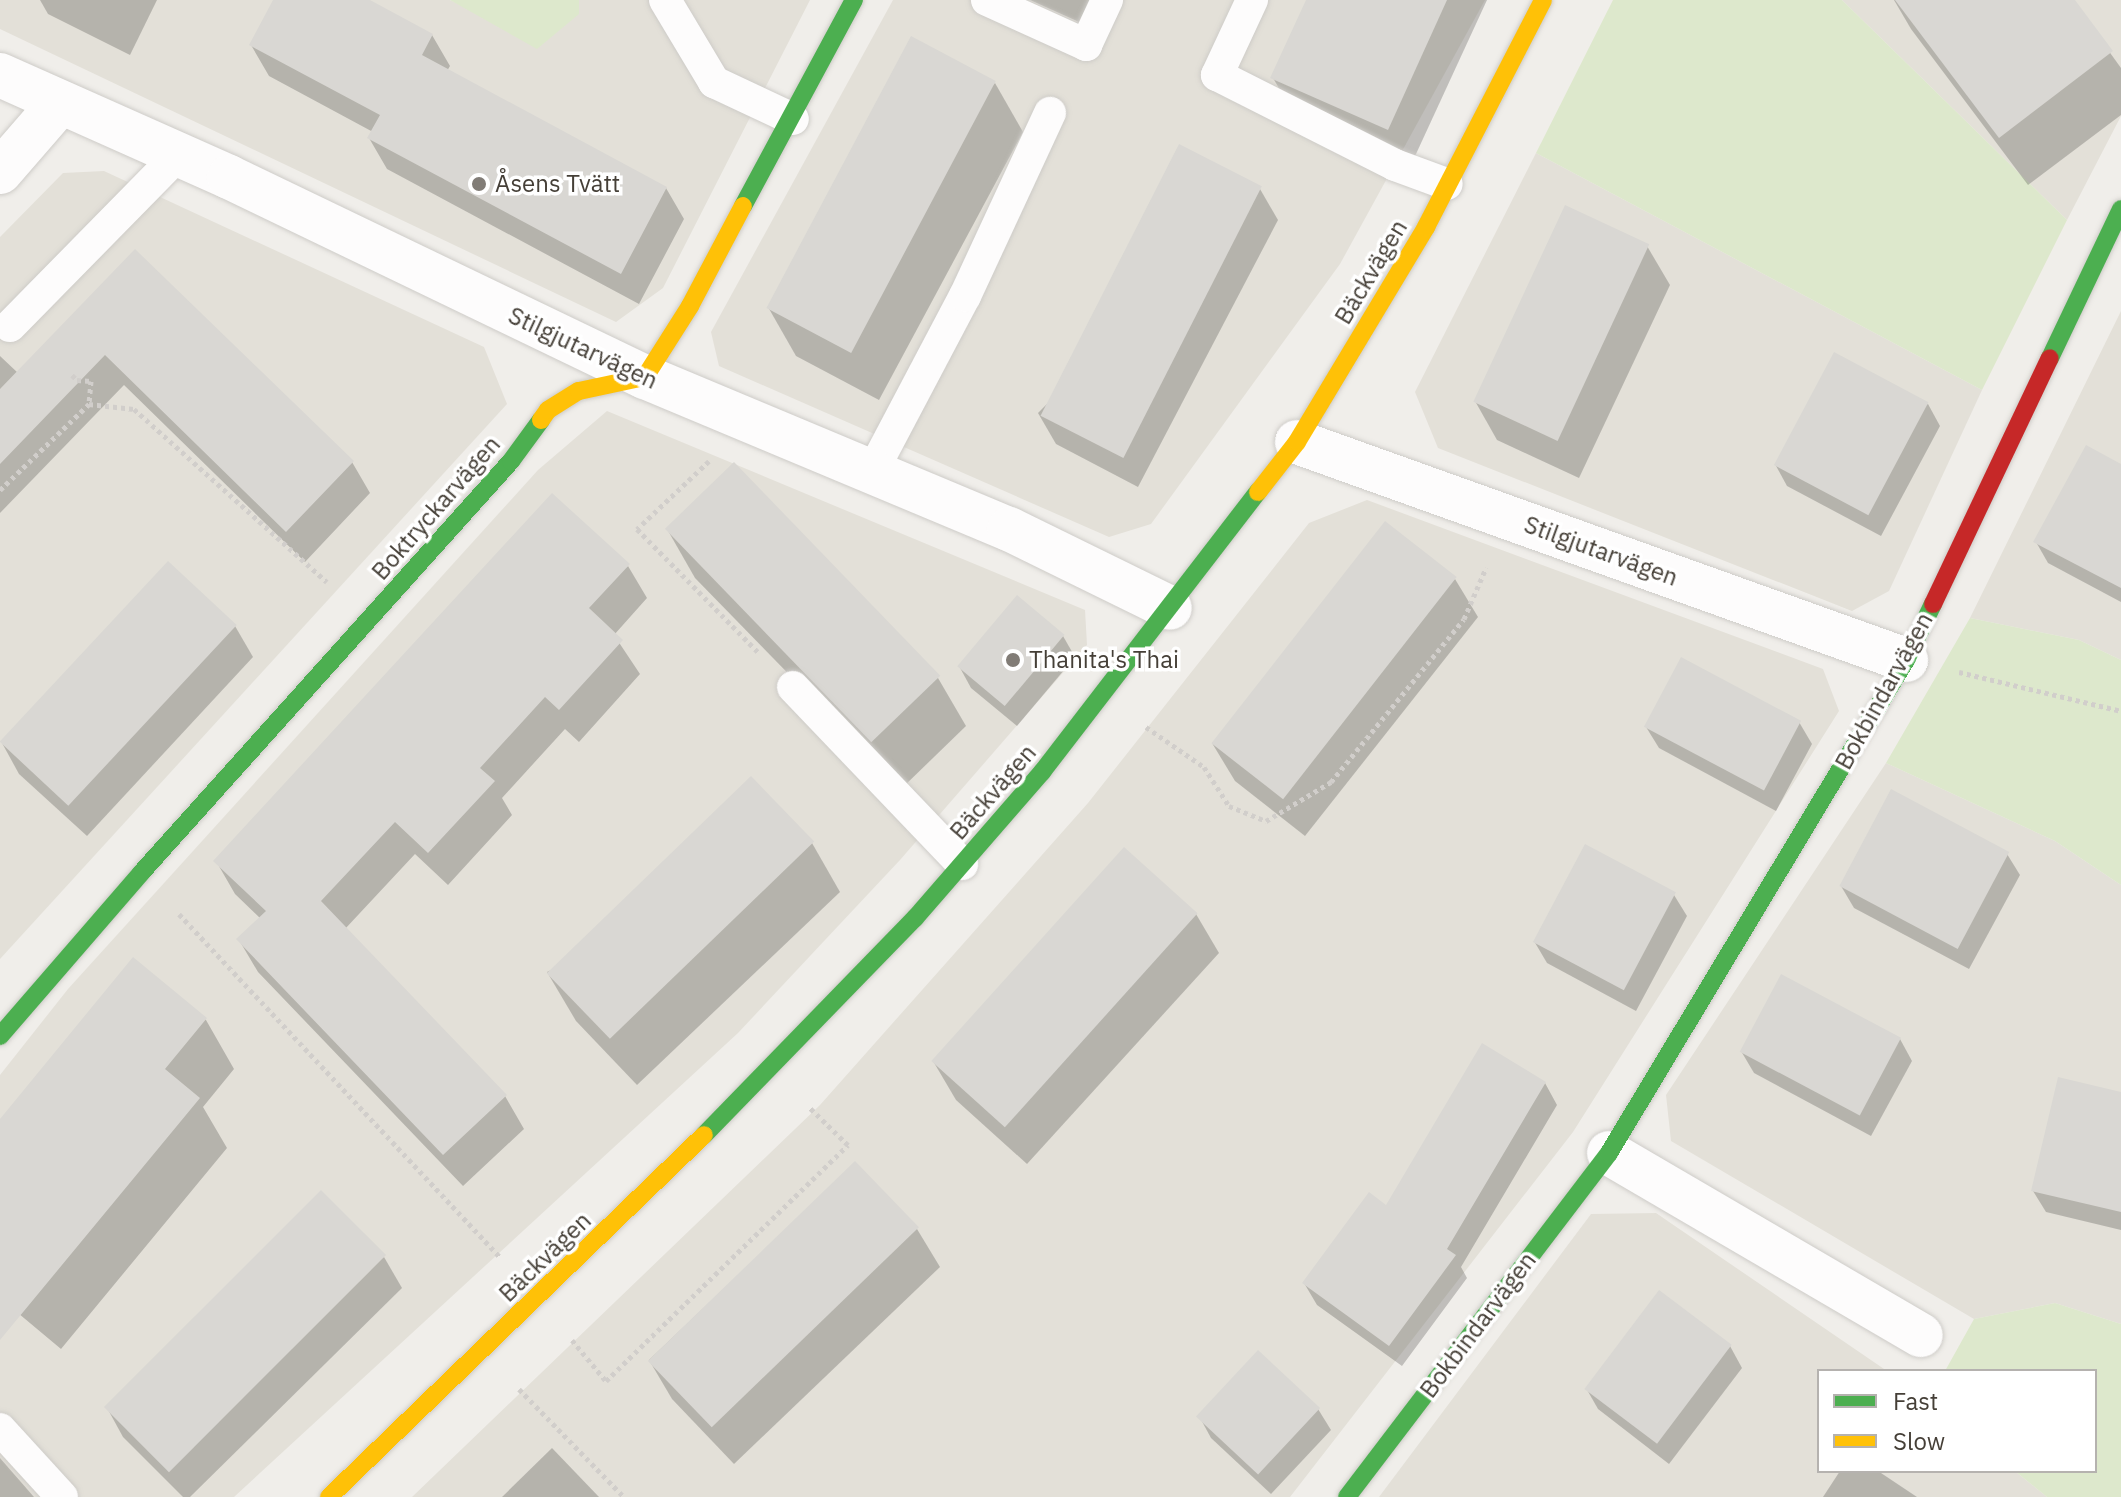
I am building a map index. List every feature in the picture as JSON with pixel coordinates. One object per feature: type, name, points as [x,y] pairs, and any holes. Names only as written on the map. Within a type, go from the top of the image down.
[{"type":"street","points":[[645,377],[690,306],[793,119],[854,0]]},
{"type":"street","name":"Bäckvägen","points":[[329,1497],[769,1072],[962,864],[1102,698],[1297,442],[1447,184],[1543,0]]},
{"type":"street","name":"Stilgjutarvägen","points":[[0,75],[178,155],[645,377],[871,474],[1009,529],[1170,608]]},
{"type":"street","points":[[0,172],[59,104]]},
{"type":"street","name":"Bokbindarvägen","points":[[1347,1497],[1609,1153],[1906,660],[2121,209]]},
{"type":"street","name":"Boktryckarvägen","points":[[0,1036],[141,873],[511,461],[548,410],[579,391],[645,377]]},
{"type":"street","name":"Stilgjutarvägen","points":[[1297,442],[1906,660]]},
{"type":"street","points":[[1609,1153],[1921,1335]]},
{"type":"lane","points":[[665,0],[714,82],[793,119]]},
{"type":"lane","points":[[987,0],[1086,45],[1107,0]]},
{"type":"lane","points":[[1252,0],[1217,75],[1395,165],[1447,184]]},
{"type":"lane","points":[[871,474],[965,296],[1050,113]]},
{"type":"lane","points":[[10,326],[178,155]]},
{"type":"lane","points":[[793,687],[962,864]]},
{"type":"lane","points":[[0,1429],[62,1497]]},
{"type":"path","points":[[0,490],[89,404],[91,381],[77,380],[72,375]]},
{"type":"path","points":[[89,404],[134,409],[370,620]]},
{"type":"path","points":[[750,422],[637,529],[793,687]]},
{"type":"path","points":[[1102,698],[1204,767],[1229,806],[1266,821],[1331,782],[1464,619],[1508,518]]},
{"type":"path","points":[[1906,660],[2121,711]]},
{"type":"path","points":[[141,873],[538,1297]]},
{"type":"path","points":[[584,1355],[606,1381],[848,1145],[821,1118]]},
{"type":"path","points":[[559,1430],[624,1497]]},
{"type":"shaded area","points":[[0,0],[450,0],[467,8],[579,14],[579,0],[810,0],[663,288],[616,322],[0,29]]},
{"type":"shaded area","points":[[893,0],[1485,0],[1340,264],[1151,524],[1109,537],[719,366],[711,332]]},
{"type":"shaded area","points":[[1842,0],[2121,0],[2121,116],[2067,220]]},
{"type":"shaded area","points":[[1536,153],[1982,390],[1889,591],[1852,611],[1438,448],[1415,392]]},
{"type":"shaded area","points":[[104,171],[484,347],[507,404],[0,959],[0,237],[63,173]]},
{"type":"shaded area","points":[[2121,311],[2121,660],[2079,640],[1970,618]]},
{"type":"shaded area","points":[[607,411],[1085,610],[1087,645],[900,860],[738,1033],[234,1497],[0,1497],[0,1075],[68,989],[538,470]]},
{"type":"shaded area","points":[[1367,500],[1823,669],[1839,711],[1573,1132],[1290,1497],[412,1497],[820,1105],[1088,803],[1309,523]]},
{"type":"shaded area","points":[[1886,763],[2055,841],[2121,885],[2121,1324],[2055,1303],[1974,1319],[1671,1141],[1666,1095]]},
{"type":"shaded area","points":[[1656,1213],[1884,1369],[1817,1369],[1817,1473],[2017,1473],[2047,1497],[1379,1497],[1591,1214]]},
{"type":"green space","points":[[450,0],[579,0],[579,14],[537,49]]},
{"type":"green space","points":[[1613,0],[1842,0],[2067,220],[1982,390],[1536,153]]},
{"type":"green space","points":[[1970,618],[2079,640],[2121,660],[2121,885],[2055,841],[1886,763]]},
{"type":"green space","points":[[2055,1303],[2121,1324],[2121,1497],[2047,1497],[2017,1473],[2097,1473],[2097,1369],[1946,1369],[1974,1319]]},
{"type":"building","points":[[273,0],[370,0],[433,34],[422,55],[667,187],[621,274],[367,138],[380,115],[249,45]]},
{"type":"building","points":[[1306,0],[1447,0],[1388,130],[1270,78]]},
{"type":"building","points":[[1895,0],[2075,0],[2113,51],[1999,138]]},
{"type":"building","points":[[911,36],[996,81],[851,353],[766,308]]},
{"type":"building","points":[[1179,144],[1262,186],[1123,458],[1041,416]]},
{"type":"building","points":[[1565,205],[1649,244],[1558,441],[1473,402]]},
{"type":"building","points":[[135,249],[354,461],[286,532],[105,355],[0,464],[0,389]]},
{"type":"building","points":[[1834,352],[1928,402],[1868,515],[1774,465]]},
{"type":"building","points":[[2086,445],[2121,464],[2121,588],[2033,542]]},
{"type":"building","points":[[734,462],[940,676],[871,742],[665,529]]},
{"type":"building","points":[[552,493],[630,564],[589,608],[623,640],[559,710],[545,697],[480,768],[495,781],[428,853],[395,822],[321,901],[507,1095],[443,1155],[236,939],[266,911],[213,861]]},
{"type":"building","points":[[1385,521],[1457,577],[1283,799],[1211,743]]},
{"type":"building","points":[[168,561],[237,625],[68,806],[0,741]]},
{"type":"building","points":[[1017,595],[1064,635],[1005,706],[957,666]]},
{"type":"building","points":[[1681,657],[1801,721],[1764,791],[1644,727]]},
{"type":"building","points":[[751,776],[814,841],[610,1039],[547,973]]},
{"type":"building","points":[[1891,789],[2009,852],[1958,949],[1839,886]]},
{"type":"building","points":[[1585,844],[1676,892],[1624,990],[1533,942]]},
{"type":"building","points":[[1124,847],[1198,913],[1005,1127],[931,1061]]},
{"type":"building","points":[[133,957],[207,1018],[165,1069],[200,1098],[0,1340],[0,1119]]},
{"type":"building","points":[[1781,974],[1901,1038],[1860,1116],[1740,1052]]},
{"type":"building","points":[[1482,1043],[1546,1082],[1447,1249],[1456,1255],[1389,1346],[1302,1283],[1369,1192],[1386,1205]]},
{"type":"building","points":[[2058,1077],[2121,1092],[2121,1212],[2031,1191]]},
{"type":"building","points":[[855,1161],[919,1227],[712,1427],[648,1361]]},
{"type":"building","points":[[321,1190],[386,1255],[169,1472],[104,1407]]},
{"type":"building","points":[[1659,1290],[1732,1345],[1657,1444],[1584,1389]]},
{"type":"building","points":[[1258,1350],[1320,1408],[1258,1475],[1196,1417]]},
{"type":"traffic: fast","points":[[743,206],[854,0]]},
{"type":"traffic: fast","points":[[2050,358],[2121,209]]},
{"type":"traffic: fast","points":[[0,1036],[141,873],[511,461],[541,420]]},
{"type":"traffic: fast","points":[[704,1135],[915,918],[1042,772],[1258,492]]},
{"type":"traffic: fast","points":[[1347,1497],[1609,1153],[1906,660],[1933,604]]},
{"type":"traffic: slow","points":[[1258,492],[1297,442],[1426,227],[1543,0]]},
{"type":"traffic: slow","points":[[541,420],[548,410],[579,391],[645,377],[690,306],[743,206]]},
{"type":"traffic: slow","points":[[329,1497],[704,1135]]},
{"type":"traffic: jam","points":[[1933,604],[2050,358]]},
{"type":"place","name":"Åsens Tvätt","points":[[479,184]]},
{"type":"place","name":"Thanita's Thai","points":[[1013,660]]}]
